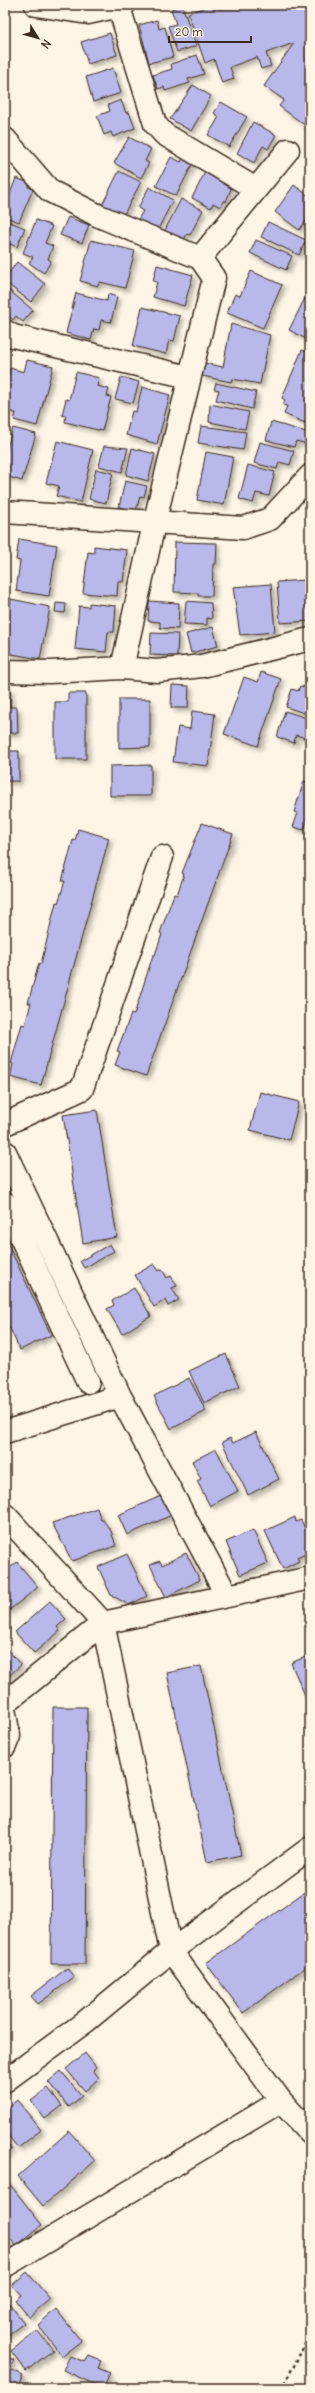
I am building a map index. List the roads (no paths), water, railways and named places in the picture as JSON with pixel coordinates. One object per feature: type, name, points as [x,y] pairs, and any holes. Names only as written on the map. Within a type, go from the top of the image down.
[{"type":"street","points":[[36,5],[88,13],[121,6],[155,124],[164,134],[256,188]]},
{"type":"street","points":[[5,139],[50,191],[99,216],[200,258],[214,278],[154,524],[122,668]]},
{"type":"street","points":[[200,258],[288,150]]},
{"type":"street","points":[[5,331],[13,336],[189,377]]},
{"type":"street","points":[[6,511],[154,524],[243,528],[270,519],[310,476]]},
{"type":"street","points":[[5,671],[50,672],[122,668],[157,671],[202,666],[310,639]]},
{"type":"street","points":[[5,1124],[82,1089],[162,857]]},
{"type":"street","points":[[5,1152],[120,1396],[227,1596]]},
{"type":"street","points":[[5,1203],[88,1382]]},
{"type":"street","points":[[5,1432],[120,1396]]},
{"type":"street","points":[[5,1515],[103,1624],[170,1951],[282,2101],[310,2133]]},
{"type":"street","points":[[5,1702],[103,1624],[310,1578]]},
{"type":"street","points":[[5,1714],[9,1736],[5,1746]]},
{"type":"street","points":[[5,2081],[85,2022],[170,1951],[310,1848]]},
{"type":"street","points":[[5,2266],[282,2101]]}]
